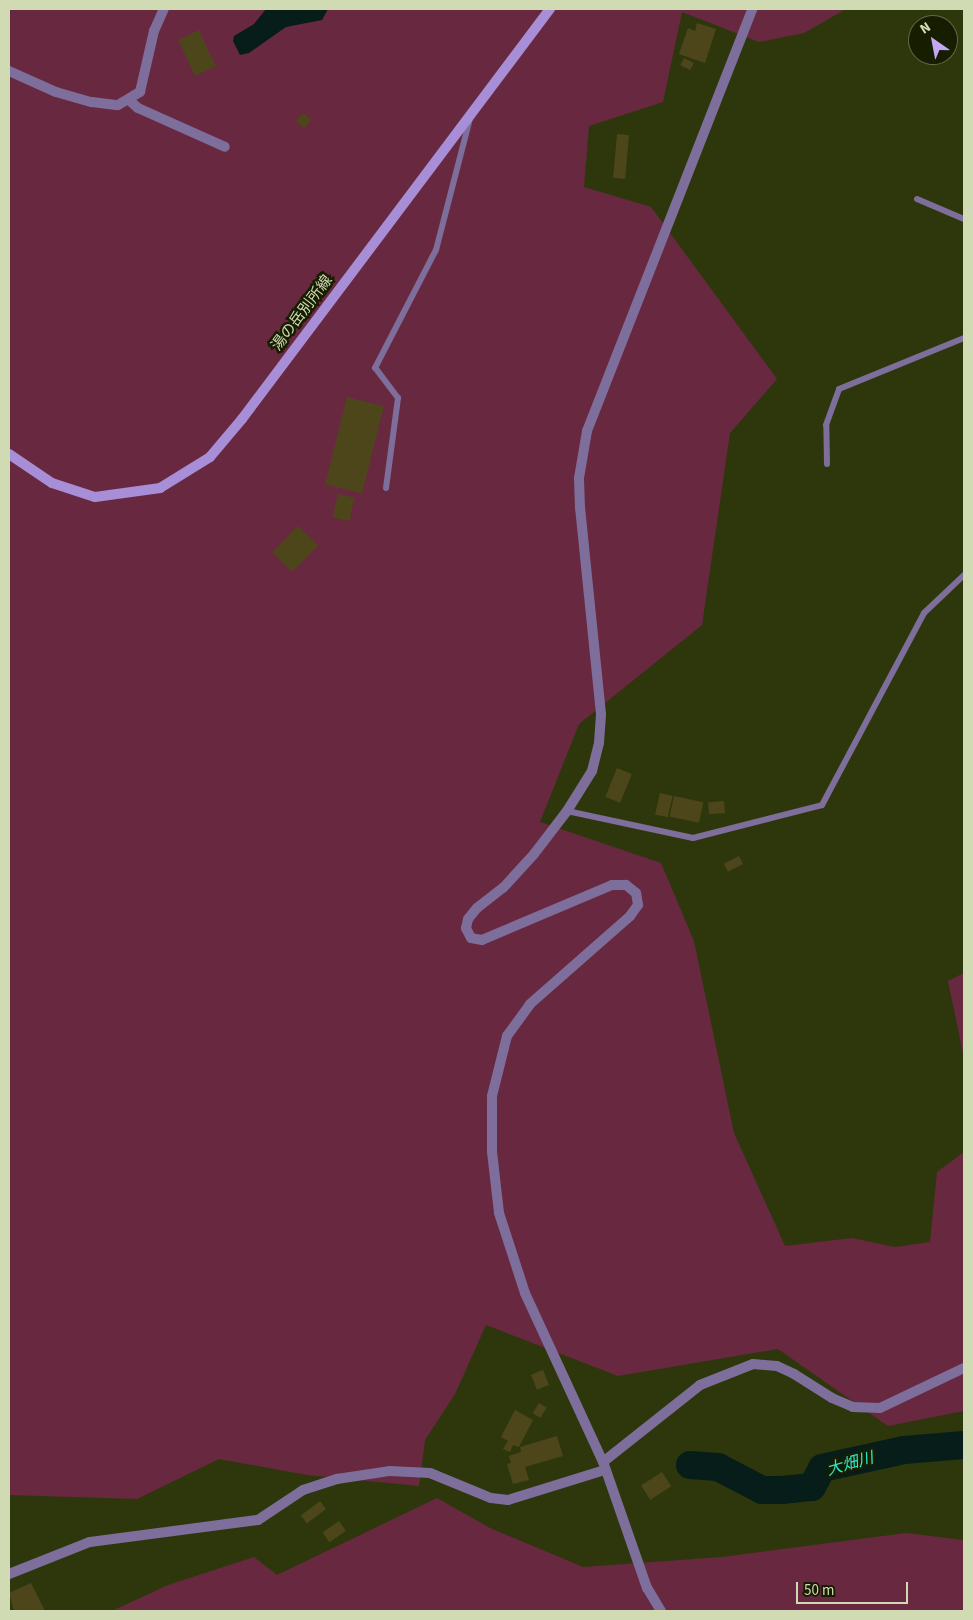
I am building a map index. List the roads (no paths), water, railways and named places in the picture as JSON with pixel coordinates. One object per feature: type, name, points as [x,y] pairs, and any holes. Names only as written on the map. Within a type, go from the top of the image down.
[{"type":"main road","name":"湯の岳別所線","points":[[9,454],[52,483],[95,496],[160,488],[210,457],[242,419],[550,9]]},
{"type":"street","points":[[9,71],[56,92],[92,102],[118,105],[140,92],[154,31],[164,9]]},
{"type":"street","points":[[661,1611],[647,1588],[604,1466],[525,1293],[498,1213],[492,1152],[492,1096],[507,1036],[530,1004],[630,916],[638,905],[636,893],[626,885],[612,885],[482,940],[471,938],[466,928],[468,919],[477,908],[504,888],[568,811],[592,771],[600,724],[580,508],[579,478],[587,431],[752,9]]},
{"type":"street","points":[[129,100],[138,108],[225,147]]},
{"type":"street","points":[[9,1574],[90,1542],[258,1520],[303,1490],[337,1479],[390,1471],[430,1473],[491,1498],[508,1500],[604,1466],[700,1385],[753,1364],[777,1366],[794,1374],[832,1398],[853,1407],[880,1408],[964,1368]]},
{"type":"lane","points":[[386,488],[398,398],[375,368],[436,250],[472,111]]},
{"type":"lane","points":[[917,199],[964,218]]},
{"type":"lane","points":[[827,464],[826,425],[839,389],[964,338]]},
{"type":"lane","points":[[568,811],[693,838],[822,805],[924,613],[964,575]]},
{"type":"water","points":[[266,9],[328,9],[322,20],[286,27],[249,53],[240,55],[233,41],[234,36],[254,24]]},
{"type":"waterway","name":"大畑川","points":[[690,1465],[718,1467],[762,1490],[782,1490],[812,1487],[822,1468],[904,1450],[964,1445]]}]
